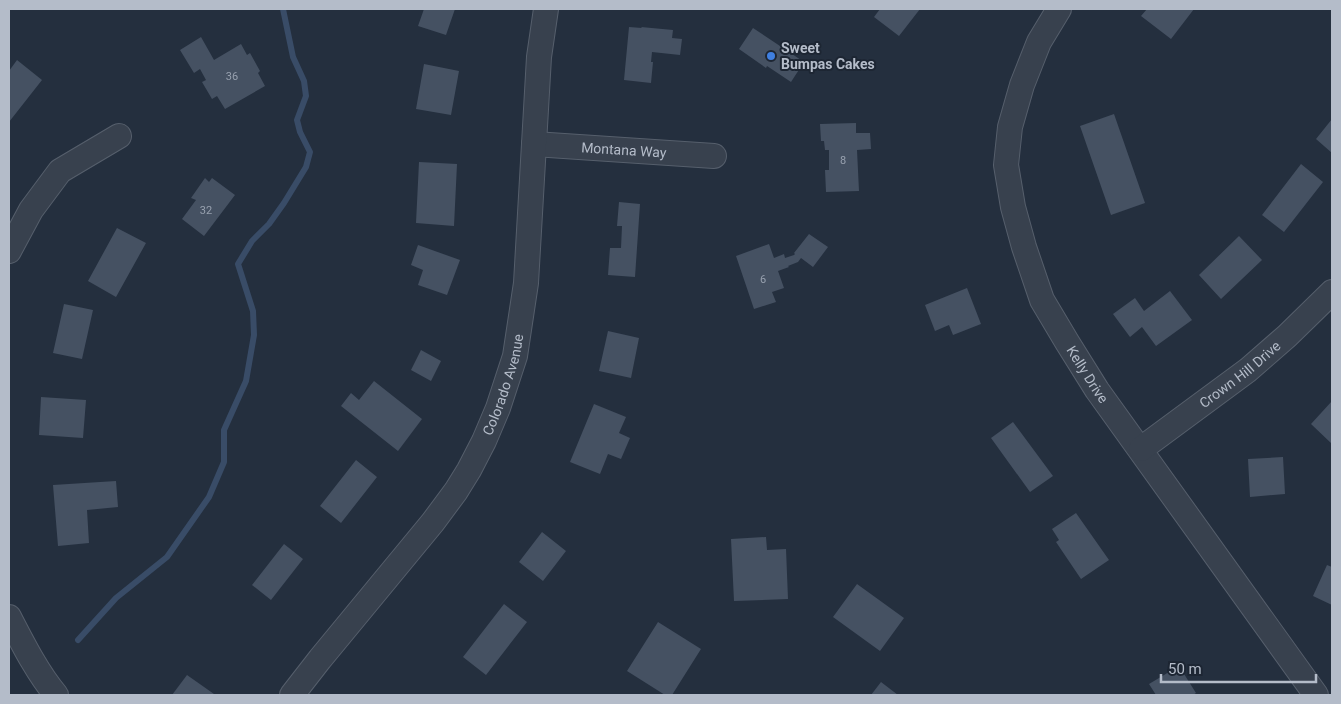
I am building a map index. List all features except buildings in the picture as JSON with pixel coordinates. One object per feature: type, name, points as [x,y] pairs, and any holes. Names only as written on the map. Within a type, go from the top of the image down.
[{"type":"street","name":"Colorado Avenue","points":[[292,695],[456,491],[484,441],[507,382],[515,356],[526,283],[539,57],[546,9]]},
{"type":"street","name":"Kelly Drive","points":[[1059,9],[1039,42],[1022,85],[1010,127],[1006,165],[1013,207],[1042,300],[1097,390],[1316,695]]},
{"type":"street","points":[[9,251],[31,210],[60,171],[119,136]]},
{"type":"street","name":"Montana Way","points":[[534,144],[714,156]]},
{"type":"street","name":"Crown Hill Drive","points":[[1141,449],[1248,370],[1287,336],[1332,292]]},
{"type":"street","points":[[9,617],[30,656],[56,695]]},
{"type":"waterway","points":[[78,640],[116,598],[167,557],[209,497],[224,462],[224,430],[246,381],[254,335],[253,311],[238,264],[252,241],[269,224],[284,203],[306,167],[310,152],[300,132],[297,120],[306,96],[304,81],[293,57],[283,9]]},
{"type":"place","name":"Sweet Bumpas Cakes","points":[[771,56]]}]
